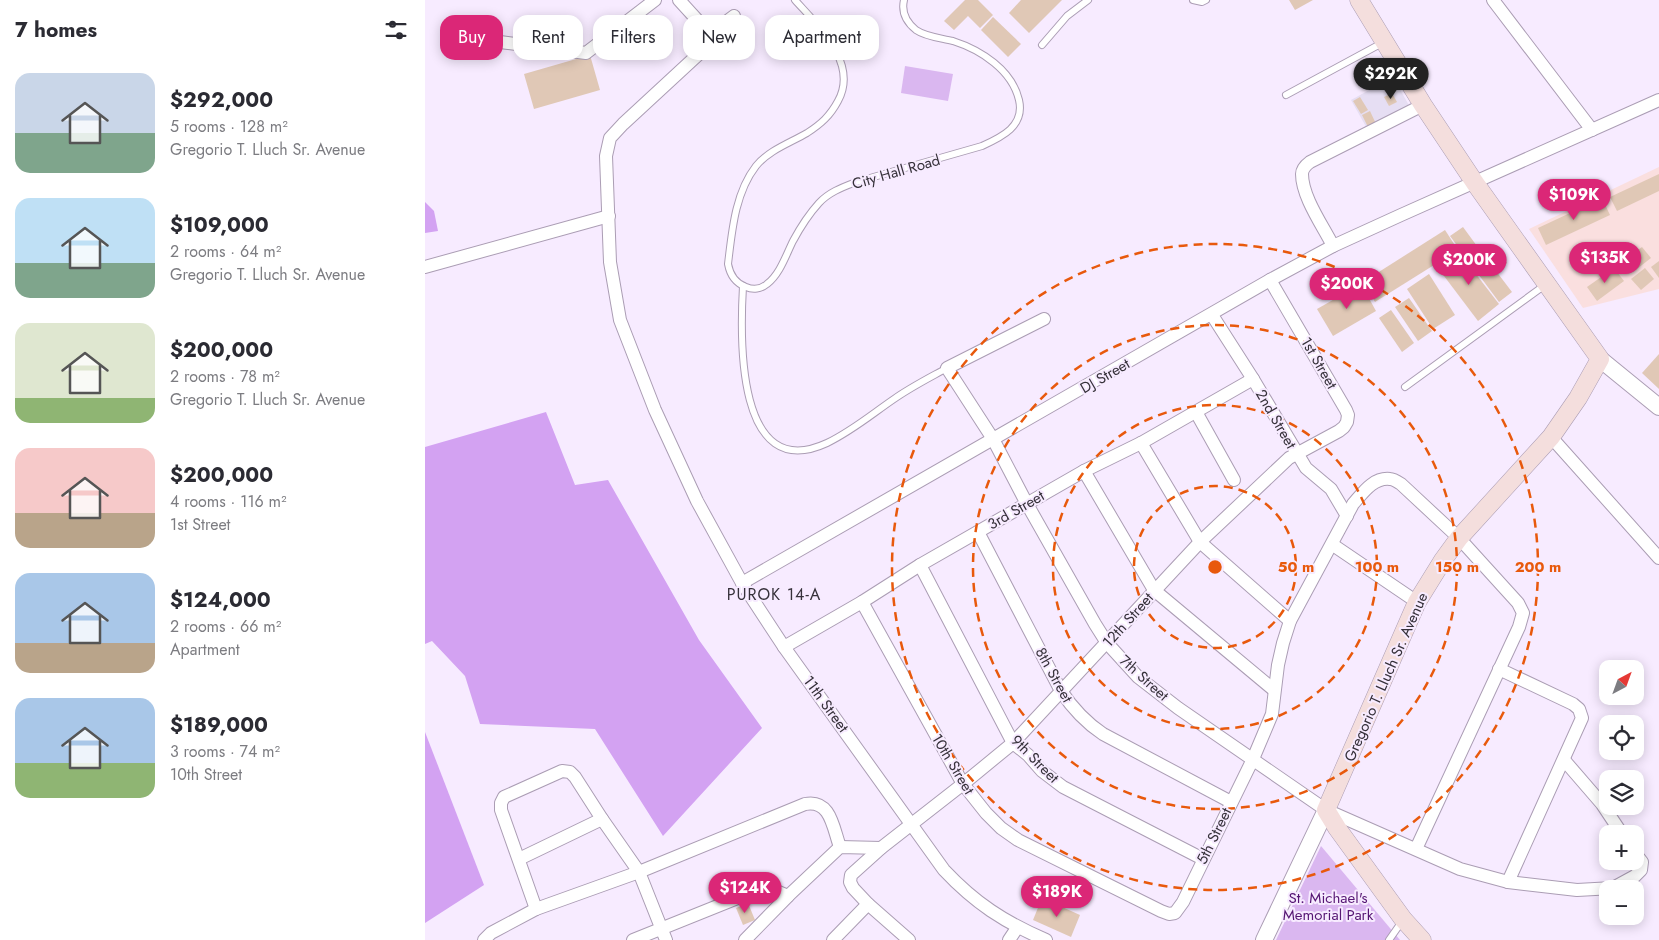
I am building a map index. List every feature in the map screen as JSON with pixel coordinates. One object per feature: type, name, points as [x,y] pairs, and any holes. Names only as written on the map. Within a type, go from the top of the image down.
[{"type":"main road","points":[[1359,0],[1423,105],[1475,183],[1600,359]]},
{"type":"main road","name":"Gregorio T. Lluch Sr. Avenue","points":[[1325,810],[1417,602],[1459,538],[1551,437],[1578,398],[1600,359]]},
{"type":"main road","points":[[1325,810],[1403,919],[1422,940]]},
{"type":"street","points":[[503,42],[586,53],[655,0]]},
{"type":"street","points":[[679,0],[693,15]]},
{"type":"street","points":[[1493,0],[1592,130]]},
{"type":"street","name":"11th Street","points":[[692,60],[610,138],[606,156],[610,262],[623,328],[655,410],[697,501],[742,583],[784,647],[945,870],[975,901],[1017,928],[1046,940]]},
{"type":"street","name":"DJ Street","points":[[742,583],[1270,280],[1333,246],[1659,100]]},
{"type":"street","points":[[1333,246],[1306,195],[1302,174],[1304,168],[1317,158],[1423,105]]},
{"type":"street","points":[[425,268],[609,216]]},
{"type":"street","name":"1st Street","points":[[1270,280],[1346,410],[1348,415],[1347,422]]},
{"type":"street","name":"2nd Street","points":[[1212,315],[1306,468],[1331,489],[1347,516]]},
{"type":"street","points":[[947,368],[1044,319]]},
{"type":"street","points":[[1600,359],[1659,406]]},
{"type":"street","name":"7th Street","points":[[947,368],[993,439],[1027,504],[1107,643],[1145,682],[1178,708],[1325,810],[1460,869],[1508,882],[1577,890],[1613,888],[1635,876],[1641,870]]},
{"type":"street","name":"3rd Street","points":[[784,647],[862,602],[920,565],[1084,471],[1141,443],[1253,379]]},
{"type":"street","points":[[1195,412],[1234,480]]},
{"type":"street","name":"12th Street","points":[[868,904],[853,888],[850,882],[851,875],[881,848],[1013,743],[1200,542],[1296,453],[1339,431],[1347,422]]},
{"type":"street","points":[[1551,437],[1659,558]]},
{"type":"street","points":[[1141,443],[1200,542],[1290,621]]},
{"type":"street","points":[[1084,471],[1154,590],[1274,690]]},
{"type":"street","name":"5th Street","points":[[1175,913],[1183,902],[1253,759],[1272,714],[1274,690],[1283,643],[1290,621],[1333,545],[1353,504],[1367,488],[1378,481],[1390,479],[1401,484],[1459,538]]},
{"type":"street","name":"8th Street","points":[[978,532],[1061,691],[1071,707],[1085,722],[1103,734],[1231,802]]},
{"type":"street","points":[[1416,849],[1519,627],[1523,613],[1518,603],[1459,538]]},
{"type":"street","points":[[1333,545],[1417,602]]},
{"type":"street","name":"9th Street","points":[[920,565],[1013,743],[1028,755],[1042,771],[1063,787],[1203,859]]},
{"type":"street","name":"10th Street","points":[[862,602],[963,784],[1001,828],[1018,840],[1161,912],[1175,913]]},
{"type":"street","points":[[1499,669],[1573,704],[1579,709],[1583,718],[1508,882]]},
{"type":"street","points":[[1564,760],[1602,804],[1616,825]]},
{"type":"street","points":[[536,909],[501,810],[501,803],[504,797],[562,771],[569,772],[575,777],[639,872],[664,934]]},
{"type":"street","points":[[484,940],[491,933],[536,909],[639,872],[805,804],[813,802],[827,810],[839,846]]},
{"type":"street","points":[[1264,940],[1325,810]]},
{"type":"street","points":[[519,859],[602,819]]},
{"type":"street","points":[[745,940],[839,846],[881,848]]},
{"type":"street","points":[[633,940],[664,934],[755,891],[769,888],[787,896]]},
{"type":"street","points":[[833,940],[868,904],[909,940]]},
{"type":"street","points":[[1009,940],[1017,928]]},
{"type":"lane","points":[[795,0],[836,50],[843,67],[845,83],[841,97],[832,113],[820,125],[769,154],[757,165],[746,182],[737,204],[728,264],[730,273],[743,286],[741,316],[742,350],[746,381],[756,420],[776,444],[789,450],[809,450],[827,443],[853,428],[919,383],[947,368]]},
{"type":"lane","name":"City Hall Road","points":[[743,286],[751,289],[761,288],[768,284],[785,259],[808,216],[820,201],[835,190],[856,182],[982,146],[999,139],[1017,122],[1021,110],[1017,88],[1005,73],[991,60],[972,49],[918,31],[907,22],[902,9],[904,0]]},
{"type":"lane","points":[[1042,45],[1067,16],[1088,0]]},
{"type":"lane","points":[[1193,0],[1201,2],[1206,0]]},
{"type":"lane","points":[[1287,96],[1385,41]]},
{"type":"lane","points":[[1405,387],[1547,284]]},
{"type":"lane","points":[[1389,940],[1403,919]]},
{"type":"shaded area","points":[[1393,77],[1411,109],[1369,132],[1351,100]]},
{"type":"shaded area","points":[[1659,167],[1659,289],[1583,308],[1529,229]]},
{"type":"shaded area","points":[[425,202],[434,211],[438,231],[425,233]]},
{"type":"shaded area","points":[[546,412],[575,485],[608,480],[699,640],[762,728],[663,836],[595,729],[480,724],[465,676],[432,641],[425,644],[425,447]]},
{"type":"shaded area","points":[[425,732],[484,885],[425,923]]},
{"type":"green space","points":[[905,66],[953,74],[948,101],[901,93]]},
{"type":"green space","name":"St. Michael's Memorial Park","points":[[1321,846],[1400,940],[1276,940]]},
{"type":"building","points":[[965,0],[978,0],[993,15],[980,28],[968,16],[954,30],[944,21]]},
{"type":"building","points":[[1021,0],[1062,0],[1029,33],[1009,13]]},
{"type":"building","points":[[1289,0],[1313,0],[1295,10]]},
{"type":"building","points":[[993,17],[1021,44],[1008,57],[981,30]]},
{"type":"building","points":[[590,55],[600,90],[534,109],[524,74],[573,60],[583,60],[583,57]]},
{"type":"building","points":[[1392,93],[1397,102],[1389,106],[1384,97]]},
{"type":"building","points":[[1360,97],[1368,110],[1361,114],[1353,101]]},
{"type":"building","points":[[1370,111],[1377,126],[1369,129],[1362,115]]},
{"type":"building","points":[[1659,174],[1659,191],[1617,211],[1610,197]]},
{"type":"building","points":[[1602,198],[1610,215],[1546,245],[1538,228]]},
{"type":"building","points":[[1463,227],[1485,257],[1497,248],[1507,263],[1496,271],[1512,292],[1499,302],[1450,236]]},
{"type":"building","points":[[1445,230],[1458,250],[1375,302],[1363,282]]},
{"type":"building","points":[[1642,247],[1651,258],[1633,272],[1624,260]]},
{"type":"building","points":[[1459,252],[1499,304],[1478,321],[1438,268]]},
{"type":"building","points":[[1659,261],[1659,278],[1651,267]]},
{"type":"building","points":[[1614,268],[1624,281],[1597,301],[1587,287]]},
{"type":"building","points":[[1645,268],[1654,279],[1641,290],[1631,279]]},
{"type":"building","points":[[1429,274],[1455,315],[1433,329],[1407,289]]},
{"type":"building","points":[[1361,284],[1376,311],[1333,336],[1317,309]]},
{"type":"building","points":[[1409,298],[1432,331],[1418,341],[1395,307]]},
{"type":"building","points":[[1391,310],[1414,343],[1402,352],[1379,318]]},
{"type":"building","points":[[1659,354],[1659,389],[1642,373]]},
{"type":"building","points":[[1042,898],[1080,915],[1071,937],[1033,920]]},
{"type":"building","points":[[748,903],[755,920],[743,925],[736,908]]},
{"type":"district","name":"PUROK 14-A","points":[[774,594]]}]
